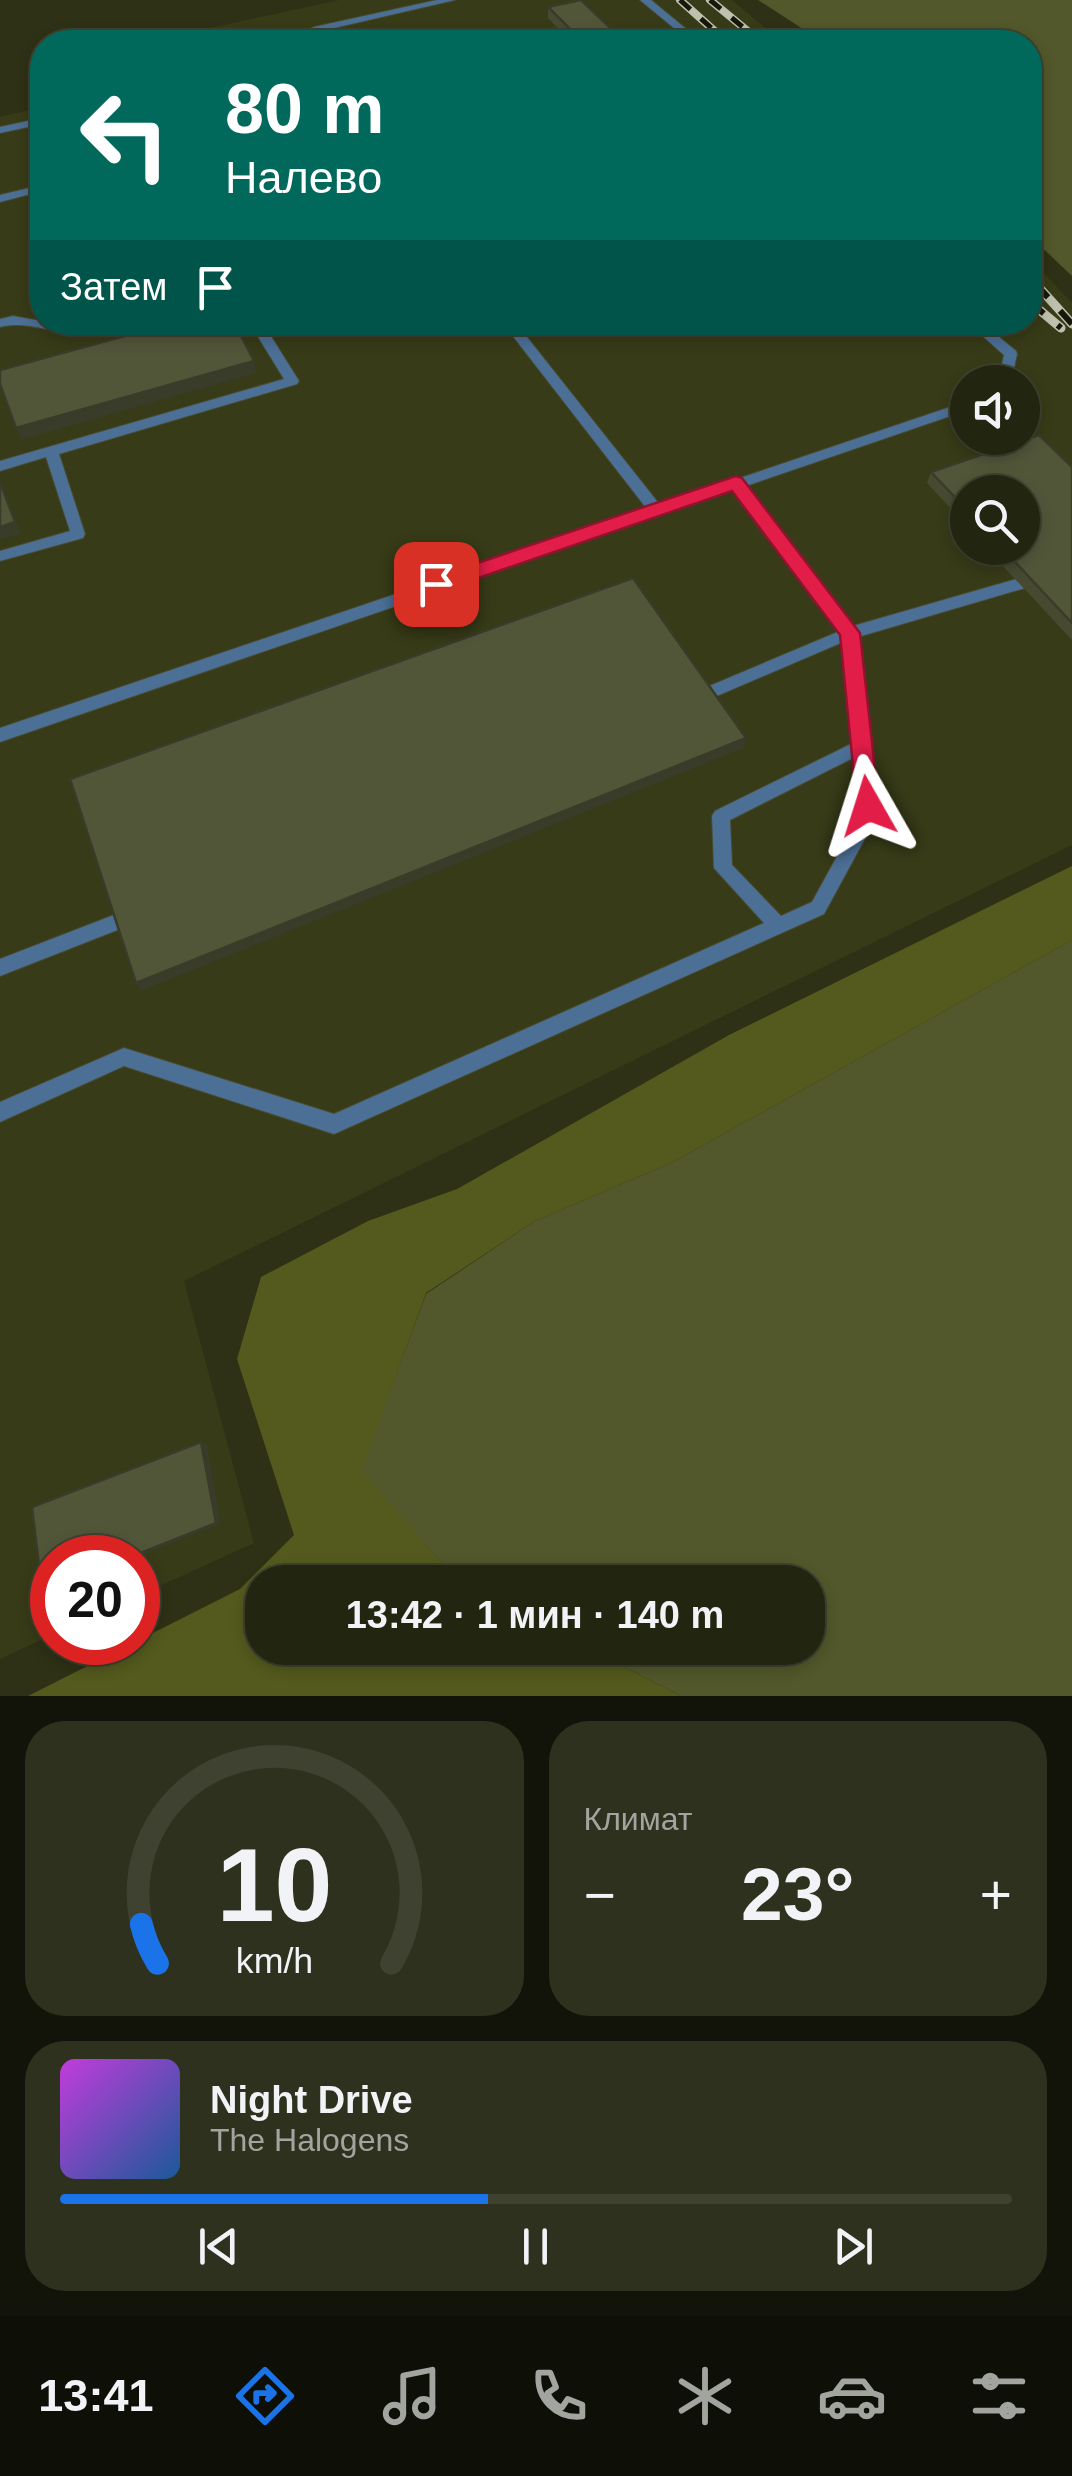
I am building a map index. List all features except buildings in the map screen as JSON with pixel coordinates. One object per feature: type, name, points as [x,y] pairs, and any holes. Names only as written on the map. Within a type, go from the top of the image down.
[{"type":"lane","points":[[316,30],[450,0]]},
{"type":"lane","points":[[646,0],[682,30]]},
{"type":"lane","points":[[0,130],[30,123]]},
{"type":"lane","points":[[0,199],[30,191]]},
{"type":"lane","points":[[0,322],[30,323]]},
{"type":"lane","points":[[0,466],[292,380],[264,335]]},
{"type":"lane","points":[[518,335],[654,509]]},
{"type":"lane","points":[[988,335],[1011,354],[1009,365]]},
{"type":"lane","points":[[0,735],[950,411]]},
{"type":"lane","points":[[0,556],[78,534],[52,451]]},
{"type":"lane","points":[[0,1112],[124,1057],[334,1124],[818,908],[868,806],[850,633],[736,482]]},
{"type":"lane","points":[[706,694],[850,633],[1020,584]]},
{"type":"lane","points":[[778,926],[723,868],[721,816],[862,746]]},
{"type":"lane","points":[[0,968],[119,921]]},
{"type":"shaded area","points":[[339,0],[732,0],[768,30],[211,30]]},
{"type":"shaded area","points":[[758,0],[1072,0],[1072,276],[1042,247],[1042,30],[804,30]]},
{"type":"shaded area","points":[[30,110],[30,335],[1042,335],[1042,271],[1072,303],[1072,845],[184,1281],[254,1543],[160,1586],[160,1535],[30,1535],[30,1645],[0,1659],[0,117]]},
{"type":"shaded area","points":[[1072,866],[1072,940],[671,1163],[535,1221],[426,1293],[362,1470],[443,1565],[264,1565],[294,1535],[237,1359],[261,1277],[368,1221],[457,1189],[729,1035]]},
{"type":"shaded area","points":[[1072,940],[1072,1696],[681,1696],[620,1665],[825,1665],[825,1565],[443,1565],[361,1470],[426,1294],[535,1221],[671,1163]]},
{"type":"shaded area","points":[[245,1584],[245,1665],[620,1665],[681,1696],[28,1696],[89,1665],[160,1665],[160,1629]]},
{"type":"railway","points":[[680,0],[714,30]]},
{"type":"railway","points":[[710,0],[746,30]]},
{"type":"railway","points":[[1042,291],[1072,324]]},
{"type":"railway","points":[[1042,312],[1061,328]]},
{"type":"route","points":[[436,584],[736,482],[850,633],[868,806]]}]
